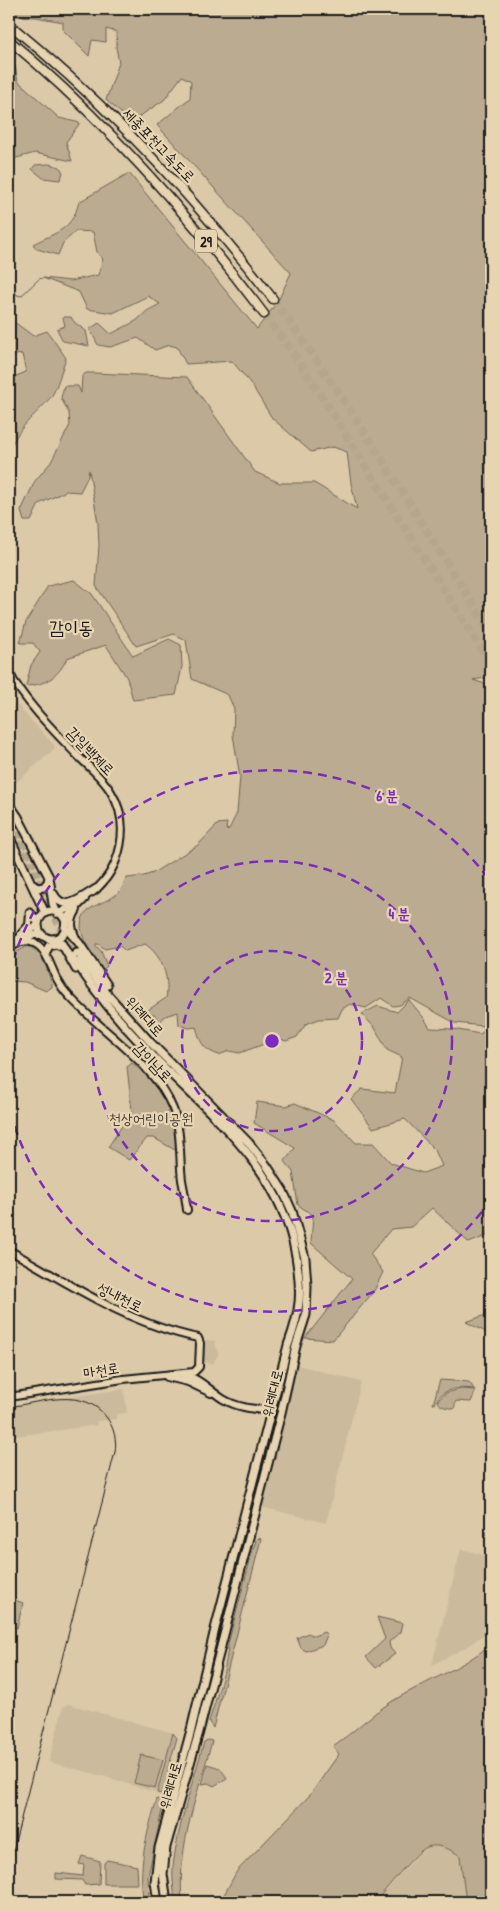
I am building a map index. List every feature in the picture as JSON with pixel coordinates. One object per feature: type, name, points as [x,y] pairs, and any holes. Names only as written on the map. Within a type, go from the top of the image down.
[{"type":"highway","name":"세종포천고속도로","points":[[9,24],[66,73],[132,136],[199,207],[273,299]]},
{"type":"highway","name":"세종포천고속도로","points":[[9,40],[39,65],[145,171],[201,235],[264,314]]},
{"type":"main road","name":"감일백제로","points":[[9,673],[29,702],[105,782],[116,800],[121,820],[120,849],[110,872],[96,890],[77,905]]},
{"type":"main road","points":[[9,804],[18,817],[49,877],[54,904],[58,913],[79,943]]},
{"type":"main road","points":[[9,836],[45,913]]},
{"type":"main road","points":[[32,884],[37,888],[44,887],[49,877]]},
{"type":"main road","points":[[52,890],[57,900],[66,904],[74,903],[96,890]]},
{"type":"main road","points":[[96,890],[92,897],[80,906],[73,916],[71,926],[79,943],[79,959],[99,1003],[118,1025],[148,1045]]},
{"type":"main road","points":[[11,943],[31,931],[45,913],[58,913],[77,905]]},
{"type":"main road","points":[[46,952],[47,944],[63,934],[66,918],[77,905]]},
{"type":"main road","points":[[30,913],[38,923],[42,935]]},
{"type":"main road","points":[[11,943],[29,925],[30,913]]},
{"type":"main road","points":[[9,948],[34,935],[42,935],[62,944],[66,952]]},
{"type":"main road","name":"감이남로","points":[[42,935],[46,952],[57,979],[70,997],[144,1066],[165,1092],[173,1109],[180,1136],[182,1180],[187,1210]]},
{"type":"main road","points":[[21,942],[32,941],[46,952]]},
{"type":"main road","points":[[46,952],[49,946],[56,944],[79,959]]},
{"type":"main road","name":"위례대로","points":[[79,959],[148,1045],[243,1146],[261,1170],[277,1198],[293,1240],[300,1278],[301,1299],[292,1345],[282,1372],[215,1629],[192,1730],[159,1848],[155,1882],[158,1902]]},
{"type":"main road","name":"성내천로","points":[[9,1250],[98,1301],[140,1320],[198,1338],[200,1343],[197,1370]]},
{"type":"main road","name":"위례대로","points":[[167,1902],[163,1874],[166,1847],[200,1727],[291,1372],[292,1345]]},
{"type":"main road","name":"마천로","points":[[9,1397],[197,1370]]},
{"type":"main road","points":[[172,1374],[186,1375],[207,1386],[221,1398]]},
{"type":"main road","points":[[163,1375],[188,1382],[249,1409],[272,1411]]},
{"type":"shaded area","points":[[15,703],[54,745],[54,749],[9,789],[9,708]]},
{"type":"shaded area","points":[[206,1340],[215,1341],[218,1355],[213,1364],[202,1361]]},
{"type":"shaded area","points":[[298,1365],[361,1382],[326,1523],[258,1506]]},
{"type":"shaded area","points":[[124,1389],[127,1413],[116,1414],[116,1419],[97,1421],[97,1425],[9,1437],[9,1410],[16,1405]]},
{"type":"shaded area","points":[[461,1549],[491,1557],[491,1625],[484,1634],[468,1646],[432,1665]]},
{"type":"shaded area","points":[[68,1704],[173,1733],[157,1793],[49,1762],[63,1707]]},
{"type":"shaded area","points":[[442,1846],[460,1856],[466,1902],[375,1902],[427,1847]]},
{"type":"green space","points":[[14,9],[491,9],[491,677],[473,680],[491,686],[491,1017],[484,1026],[455,1023],[410,998],[400,1005],[393,1006],[381,998],[366,1008],[350,1004],[342,1009],[338,1018],[319,1019],[306,1024],[297,1037],[286,1041],[275,1037],[264,1044],[240,1053],[229,1051],[219,1055],[203,1045],[196,1027],[189,1028],[179,1025],[178,1012],[165,1016],[159,1023],[155,1015],[145,1012],[166,998],[167,990],[166,975],[156,954],[151,949],[145,944],[125,951],[120,946],[105,949],[96,944],[107,966],[102,971],[86,943],[81,924],[86,912],[119,893],[127,878],[153,873],[198,845],[218,824],[227,823],[226,830],[229,829],[237,813],[240,777],[233,735],[234,709],[228,695],[192,679],[186,640],[174,634],[136,646],[96,586],[99,546],[98,523],[89,470],[80,492],[66,491],[39,504],[31,521],[24,521],[21,511],[35,481],[51,462],[70,425],[69,413],[61,398],[64,386],[78,386],[81,393],[82,376],[86,373],[187,377],[255,472],[280,483],[314,483],[357,509],[347,452],[333,447],[311,452],[272,418],[251,384],[232,361],[186,364],[177,347],[169,345],[155,350],[138,338],[110,347],[98,345],[90,329],[99,323],[111,334],[136,321],[147,311],[160,304],[148,296],[113,313],[87,309],[79,292],[43,278],[71,281],[98,275],[103,259],[97,252],[93,232],[76,231],[63,243],[58,255],[37,249],[33,244],[56,233],[68,224],[79,202],[129,173],[257,329],[278,301],[291,273],[157,125],[190,98],[191,81],[182,76],[164,100],[131,122],[106,100],[119,63],[116,47],[117,32],[106,29],[106,42],[92,40],[89,56],[63,30],[63,22],[36,17],[16,16]]},
{"type":"green space","points":[[9,62],[15,66],[18,81],[59,118],[80,123],[66,142],[72,161],[35,153],[9,160]]},
{"type":"green space","points":[[49,164],[60,167],[63,173],[60,180],[43,178],[32,169],[35,165]]},
{"type":"green space","points":[[63,317],[71,317],[74,322],[86,331],[89,346],[63,341],[57,329],[65,326]]},
{"type":"green space","points":[[9,318],[33,336],[47,331],[66,358],[51,397],[22,428],[9,452],[9,379],[26,372],[22,354],[9,356]]},
{"type":"green space","points":[[74,580],[92,594],[133,656],[169,639],[181,645],[182,667],[176,695],[133,700],[127,678],[106,645],[67,658],[56,675],[40,684],[26,686],[31,665],[40,652],[33,643],[20,643],[26,622],[48,586]]},
{"type":"green space","points":[[28,946],[37,952],[46,967],[52,987],[46,991],[25,982],[11,981],[9,983],[9,956]]},
{"type":"green space","points":[[409,1000],[430,1028],[453,1029],[480,1034],[491,1026],[491,1234],[469,1243],[432,1208],[411,1227],[391,1229],[370,1254],[383,1272],[374,1291],[333,1340],[305,1338],[352,1279],[311,1243],[313,1215],[298,1205],[293,1172],[285,1161],[295,1148],[254,1123],[257,1102],[286,1106],[295,1103],[334,1120],[356,1143],[373,1143],[391,1163],[423,1173],[442,1166],[435,1150],[405,1119],[373,1128],[351,1099],[362,1089],[395,1093],[402,1057],[387,1050],[375,1028],[362,1014],[378,1006],[397,1012]]},
{"type":"green space","name":"천상어린이공원","points":[[132,1063],[142,1071],[158,1090],[164,1101],[173,1124],[177,1149],[175,1150],[154,1138],[147,1138],[129,1160],[108,1147],[132,1111],[127,1067]]},
{"type":"green space","points":[[491,1313],[491,1330],[486,1332],[466,1322]]},
{"type":"green space","points":[[440,1380],[469,1382],[474,1389],[462,1388],[451,1390],[441,1395],[433,1404]]},
{"type":"green space","points":[[461,1389],[476,1390],[471,1402],[456,1401],[454,1409],[444,1407],[439,1403],[438,1400],[446,1393]]},
{"type":"green space","points":[[257,1538],[261,1539],[213,1728],[209,1722]]},
{"type":"green space","points":[[9,1598],[23,1603],[17,1628],[9,1626]]},
{"type":"green space","points":[[377,1617],[402,1623],[400,1632],[389,1642],[390,1648],[395,1654],[376,1668],[366,1657],[385,1639]]},
{"type":"green space","points":[[324,1632],[327,1635],[323,1645],[306,1651],[301,1648],[297,1638],[308,1633],[314,1636]]},
{"type":"green space","points":[[491,1644],[489,1654],[491,1666],[482,1667],[491,1669],[491,1902],[466,1902],[460,1856],[449,1849],[431,1846],[422,1850],[400,1872],[375,1902],[202,1902],[224,1895],[237,1871],[310,1795],[339,1754],[333,1746],[391,1702],[468,1661]]},
{"type":"green space","points":[[173,1733],[177,1738],[168,1769],[169,1776],[165,1795],[157,1793]]},
{"type":"green space","points":[[212,1741],[186,1840],[181,1880],[182,1900],[175,1901],[173,1870],[178,1835],[204,1742]]},
{"type":"green space","points":[[141,1755],[163,1760],[155,1788],[134,1783]]},
{"type":"green space","points":[[207,1764],[220,1768],[227,1778],[214,1786],[208,1783],[202,1784]]},
{"type":"green space","points":[[157,1799],[164,1801],[148,1876],[149,1902],[144,1902],[142,1863]]},
{"type":"green space","points":[[82,1856],[100,1861],[99,1884],[85,1885],[82,1880],[56,1879],[56,1873],[83,1876],[84,1865],[79,1864]]},
{"type":"green space","points":[[107,1860],[137,1866],[138,1884],[104,1884],[104,1863]]},
{"type":"waterway","points":[[9,285],[17,295],[21,296],[42,278]]},
{"type":"tunnel","points":[[273,299],[358,422],[491,633]]},
{"type":"tunnel","points":[[264,314],[299,361],[491,664]]},
{"type":"tunnel","points":[[9,813],[48,890]]},
{"type":"tunnel","points":[[9,823],[75,959]]},
{"type":"tunnel","points":[[57,909],[81,958]]},
{"type":"tram line","points":[[9,1407],[62,1399],[75,1399],[87,1402],[98,1408],[107,1418],[113,1430],[116,1443],[15,1842],[9,1878]]},
{"type":"district","name":"감이동","points":[[71,627]]}]
